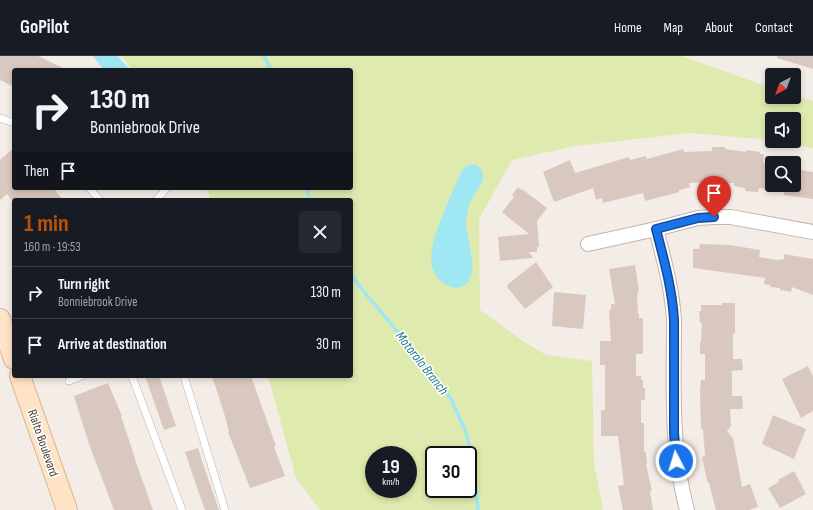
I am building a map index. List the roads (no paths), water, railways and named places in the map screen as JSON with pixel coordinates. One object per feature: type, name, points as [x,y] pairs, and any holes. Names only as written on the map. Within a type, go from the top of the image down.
[{"type":"street","points":[[588,244],[698,218],[714,217],[731,218],[813,232]]},
{"type":"street","points":[[656,229],[671,284],[673,302],[674,432],[681,490],[687,510]]},
{"type":"street","points":[[0,319],[12,353]]},
{"type":"street","name":"Rialto Boulevard","points":[[21,378],[67,510]]},
{"type":"lane","points":[[0,118],[12,122]]},
{"type":"lane","points":[[91,190],[98,198]]},
{"type":"lane","points":[[158,198],[166,190]]},
{"type":"lane","points":[[69,381],[77,378]]},
{"type":"lane","points":[[133,378],[182,510]]},
{"type":"lane","points":[[185,378],[225,510]]},
{"type":"water","points":[[93,56],[118,56],[128,68],[102,68]]},
{"type":"water","points":[[475,164],[483,173],[483,178],[470,202],[466,220],[472,261],[471,277],[464,286],[453,288],[441,281],[435,273],[431,254],[436,232],[462,170],[469,165]]},
{"type":"waterway","name":"Motorola Branch","points":[[264,56],[270,68]]},
{"type":"waterway","name":"Motorola Branch","points":[[307,190],[309,198]]},
{"type":"waterway","name":"Motorola Branch","points":[[353,278],[432,373],[451,399],[465,430],[473,459],[478,510]]}]
